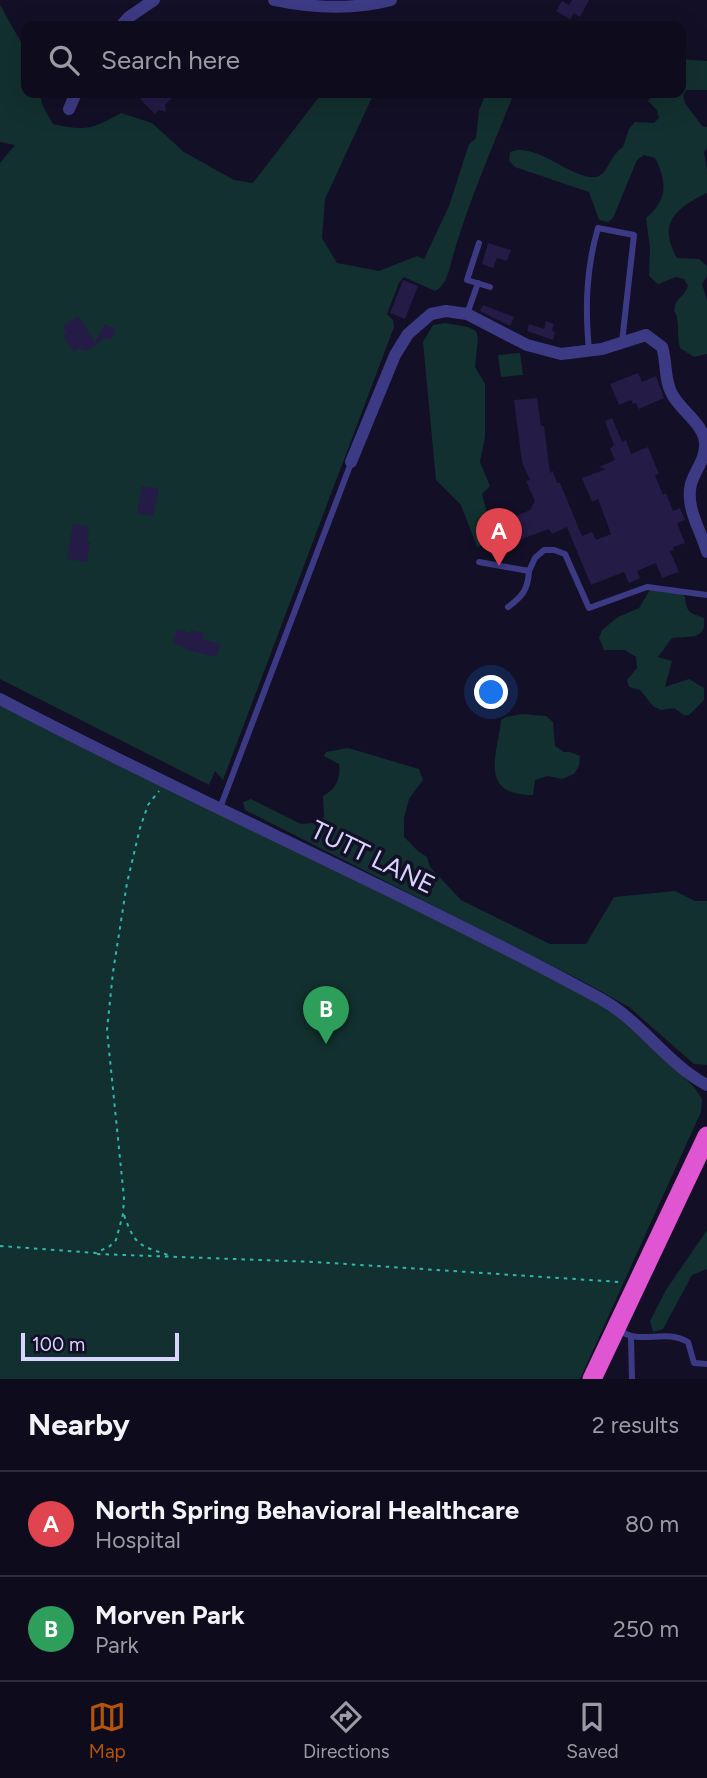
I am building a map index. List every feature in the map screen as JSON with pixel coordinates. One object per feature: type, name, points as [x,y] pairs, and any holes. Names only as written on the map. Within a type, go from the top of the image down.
[{"type":"highway","points":[[601,1379],[623,1334],[635,1285],[707,1136]]},
{"type":"highway","points":[[592,1379],[623,1334]]},
{"type":"street","points":[[125,21],[154,0]]},
{"type":"street","points":[[274,0],[365,7],[391,0]]},
{"type":"street","points":[[69,109],[74,98]]},
{"type":"street","points":[[351,462],[395,355],[408,334],[431,314],[446,311],[467,314],[515,339],[561,354],[614,346],[646,335],[662,346],[667,363],[668,384],[673,396],[702,432],[705,441],[704,455],[691,483],[690,500],[707,552]]},
{"type":"street","name":"TUTT LANE","points":[[0,699],[463,927],[605,1001],[649,1035],[692,1077],[707,1085]]},
{"type":"lane","points":[[589,351],[585,307],[590,255],[598,228],[634,235],[622,342]]},
{"type":"lane","points":[[479,243],[467,280],[489,287]]},
{"type":"lane","points":[[467,314],[478,283]]},
{"type":"lane","points":[[220,808],[351,462]]},
{"type":"lane","points":[[508,607],[528,588],[529,571],[535,558],[544,550],[565,554],[589,608],[647,587],[707,595]]},
{"type":"lane","points":[[479,562],[529,571]]},
{"type":"lane","points":[[632,1379],[623,1334],[678,1336],[688,1342],[694,1363],[707,1364]]},
{"type":"path","points":[[96,1254],[116,1240],[124,1214],[107,1030],[113,972],[127,883],[140,828],[148,805],[169,783]]},
{"type":"path","points":[[124,1214],[132,1237],[141,1245],[173,1257]]},
{"type":"path","points":[[0,1246],[96,1254],[315,1262],[635,1285]]},
{"type":"green space","points":[[0,5],[21,42],[21,98],[41,98],[53,124],[88,128],[121,113],[152,123],[184,152],[234,180],[253,183],[318,98],[372,98],[325,199],[322,238],[337,263],[379,271],[417,256],[424,259],[449,206],[469,144],[476,138],[479,110],[484,98],[512,98],[475,190],[448,273],[440,288],[435,291],[404,277],[399,283],[387,314],[393,320],[394,327],[223,780],[215,771],[209,785],[0,679],[0,163],[15,145],[0,142]]},
{"type":"green space","points":[[686,59],[707,61],[707,90],[686,90]]},
{"type":"green space","points":[[651,98],[684,98],[702,126],[707,127],[707,148],[704,152],[707,193],[679,211],[673,218],[669,235],[677,258],[699,259],[707,266],[707,276],[702,284],[707,300],[707,354],[694,357],[680,348],[678,322],[674,311],[676,303],[688,286],[684,279],[676,277],[658,284],[649,276],[650,248],[646,218],[658,204],[663,190],[662,175],[655,158],[644,155],[637,160],[613,218],[608,222],[599,220],[589,192],[515,167],[509,161],[510,152],[532,152],[580,174],[599,176],[623,147],[629,129],[635,122],[654,123],[659,118],[657,110],[648,101]]},
{"type":"green space","points":[[445,323],[476,331],[478,338],[475,367],[485,384],[485,437],[480,462],[490,486],[482,494],[495,542],[477,547],[461,505],[436,480],[423,342],[433,325]]},
{"type":"green space","points":[[520,353],[523,375],[501,377],[498,355]]},
{"type":"green space","points":[[650,590],[682,594],[690,612],[704,618],[699,634],[672,638],[658,657],[672,661],[665,687],[689,679],[704,688],[704,700],[689,715],[684,715],[674,708],[661,710],[653,706],[640,690],[629,687],[627,680],[637,668],[636,657],[625,650],[604,650],[599,638],[602,630],[618,617],[639,608]]},
{"type":"green space","points":[[0,695],[608,1001],[694,1087],[702,1099],[701,1112],[580,1379],[0,1379]]},
{"type":"green space","points":[[522,714],[546,716],[553,722],[555,746],[564,752],[580,756],[579,766],[574,774],[562,779],[547,776],[535,780],[533,795],[515,793],[504,788],[497,780],[495,770],[501,720]]},
{"type":"green space","points":[[348,748],[419,769],[423,780],[409,799],[404,818],[404,837],[427,857],[430,867],[461,900],[550,944],[586,944],[614,897],[675,891],[695,901],[707,901],[707,1065],[694,1064],[629,1007],[584,982],[245,810],[243,802],[251,799],[301,824],[314,823],[324,817],[323,796],[338,778],[339,764],[324,756],[326,752]]},
{"type":"green space","points":[[707,1230],[707,1269],[692,1275],[663,1329],[653,1332],[650,1321],[666,1290]]},
{"type":"building","points":[[572,0],[589,0],[580,17],[574,13],[570,19],[556,11],[562,1],[569,5]]},
{"type":"building","points":[[172,98],[165,105],[166,112],[159,110],[155,114],[140,99]]},
{"type":"building","points":[[488,243],[511,250],[507,261],[497,258],[493,268],[482,264]]},
{"type":"building","points":[[403,280],[418,286],[405,319],[390,313]]},
{"type":"building","points":[[483,305],[514,317],[510,326],[480,311]]},
{"type":"building","points":[[78,316],[95,342],[105,324],[116,330],[111,340],[105,338],[86,351],[79,348],[74,352],[63,336],[66,334],[63,326]]},
{"type":"building","points":[[546,321],[554,324],[553,340],[527,331],[529,324],[544,329]]},
{"type":"building","points":[[638,373],[642,382],[656,376],[664,398],[639,409],[631,400],[619,405],[610,384]]},
{"type":"building","points":[[537,398],[541,426],[544,426],[550,473],[553,471],[557,483],[560,483],[582,536],[592,532],[596,540],[611,534],[598,499],[592,502],[582,478],[606,469],[599,467],[615,460],[610,449],[614,445],[605,421],[612,418],[622,442],[626,440],[631,454],[648,447],[659,474],[655,475],[663,495],[666,493],[673,511],[680,508],[685,520],[677,523],[685,543],[673,547],[674,550],[670,551],[679,572],[662,578],[656,563],[637,571],[640,578],[629,583],[624,572],[591,585],[567,527],[552,534],[549,529],[511,543],[503,522],[530,510],[535,501],[526,481],[530,480],[522,462],[514,400]]},
{"type":"building","points":[[142,486],[159,489],[153,516],[137,513]]},
{"type":"building","points":[[73,524],[89,527],[87,562],[67,559]]},
{"type":"building","points":[[177,629],[204,633],[202,639],[220,644],[216,657],[173,643]]},
{"type":"place","name":"North Spring Behavioral Healthcare","points":[[499,566]]},
{"type":"place","name":"Morven Park","points":[[326,1044]]}]
